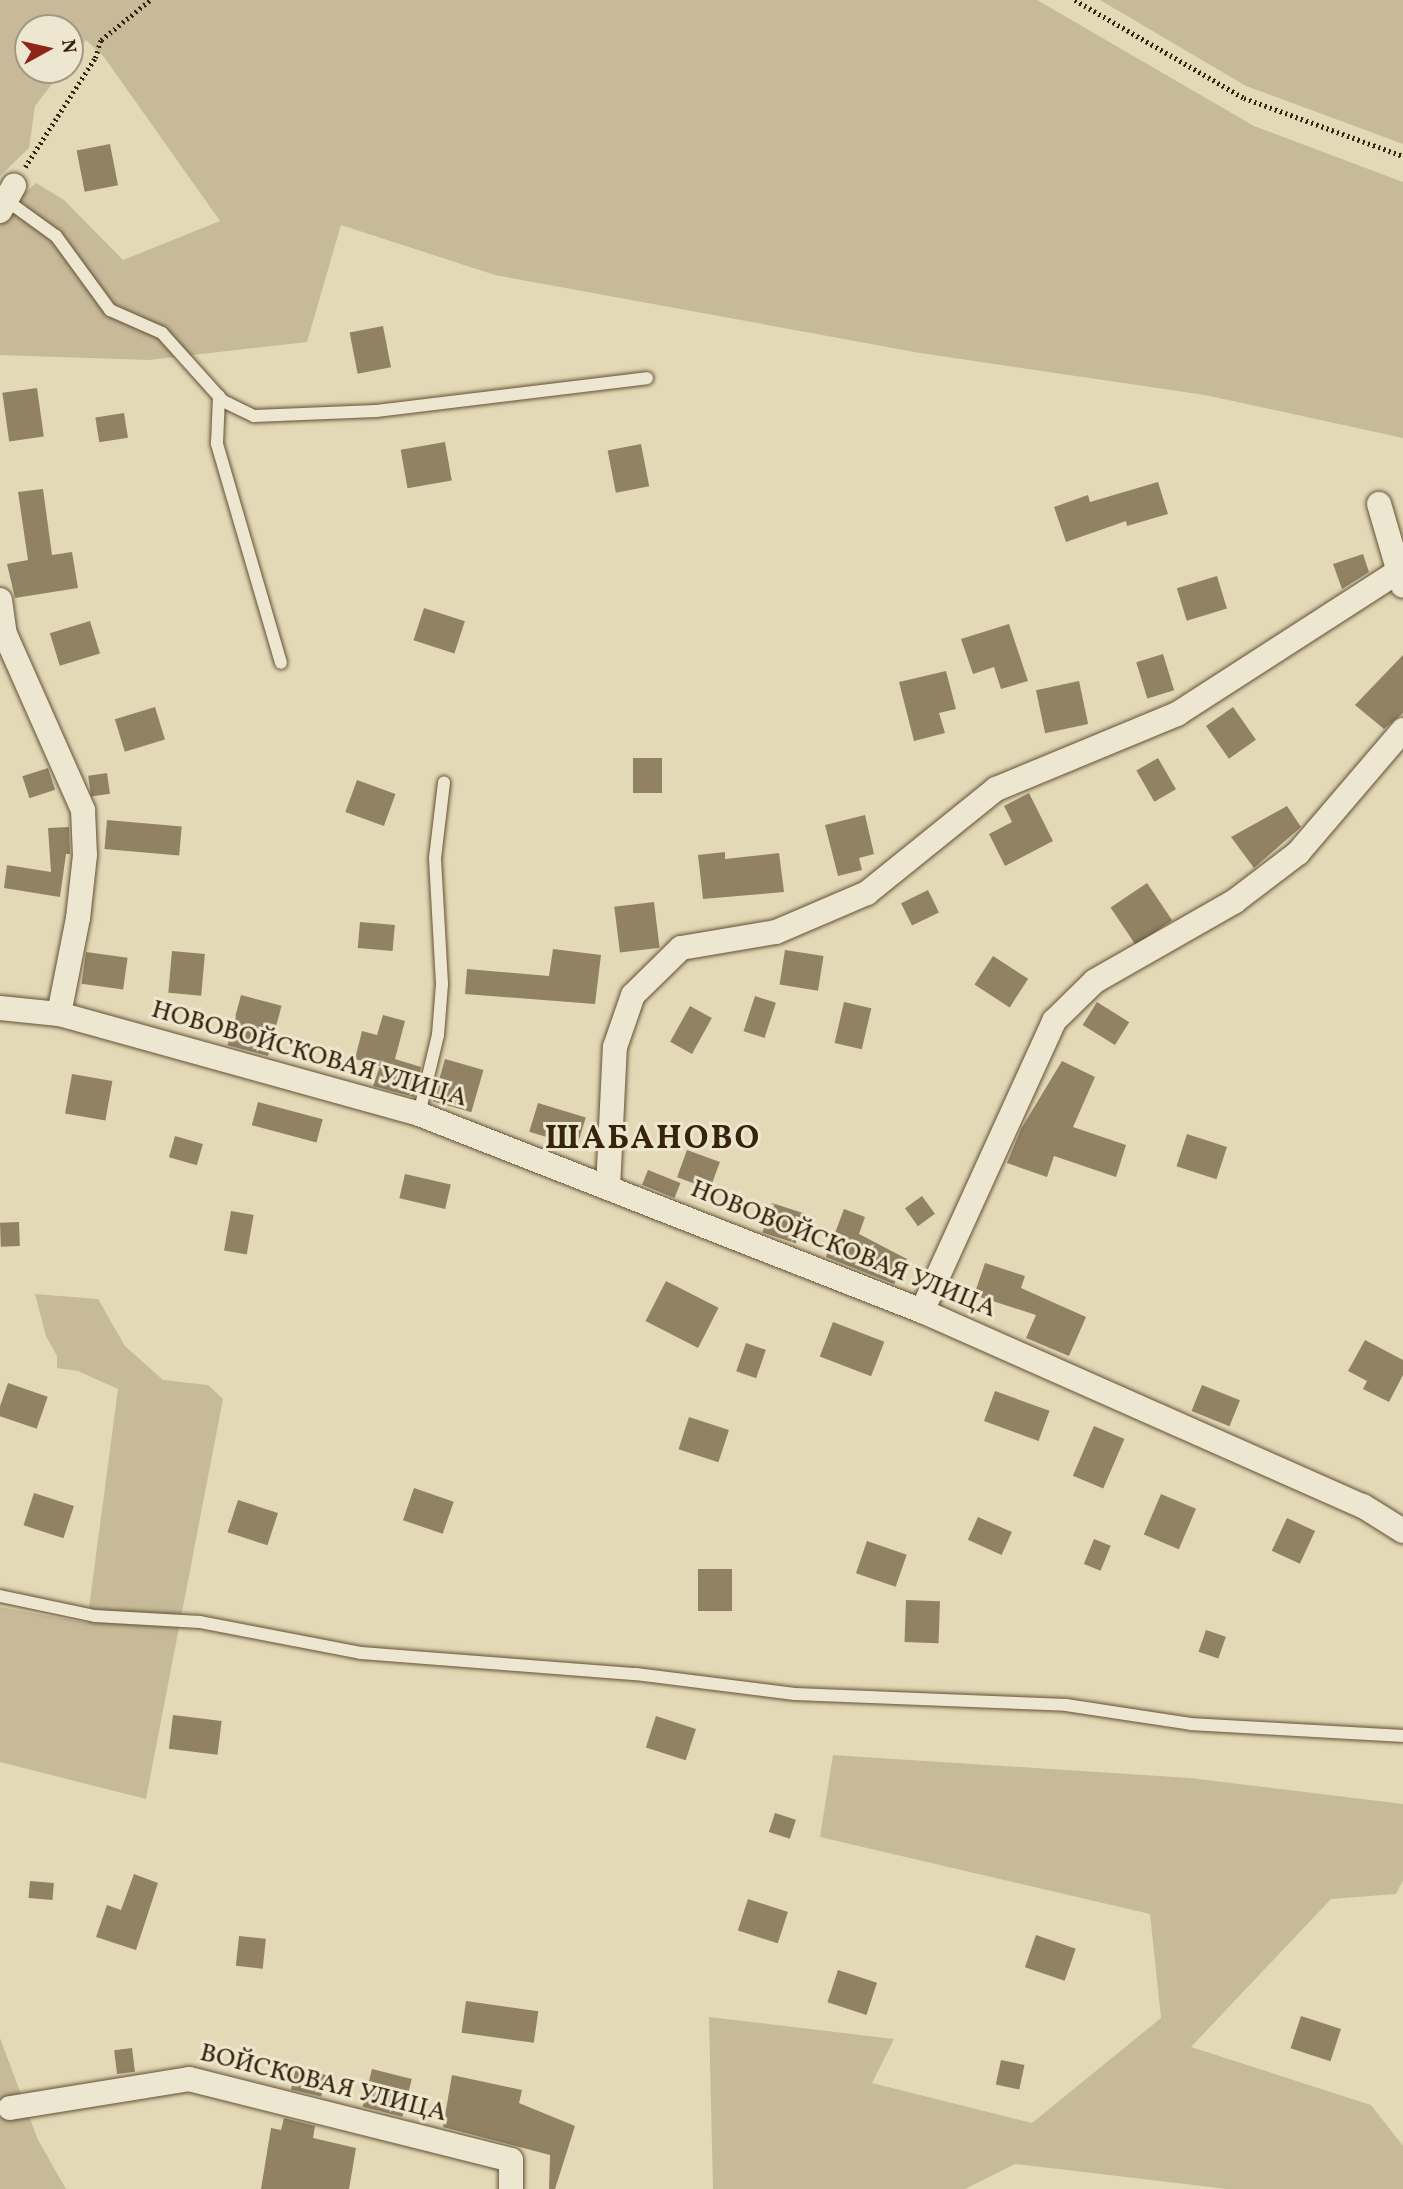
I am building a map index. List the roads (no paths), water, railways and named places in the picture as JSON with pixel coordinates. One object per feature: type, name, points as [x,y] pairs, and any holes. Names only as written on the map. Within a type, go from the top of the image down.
[{"type":"street","points":[[608,1188],[615,1047],[633,995],[681,948],[776,933],[867,893],[996,789],[1177,714],[1400,579],[1379,504]]},
{"type":"street","points":[[0,600],[5,634],[82,810],[85,855],[78,918],[59,1014]]},
{"type":"street","points":[[922,1311],[1054,1021],[1095,981],[1235,901],[1298,853],[1403,730]]},
{"type":"street","name":"НОВОВОЙСКОВАЯ УЛИЦА","points":[[0,1008],[59,1014],[419,1114],[922,1311],[1363,1506],[1403,1531]]},
{"type":"street","name":"ВОЙСКОВАЯ УЛИЦА","points":[[5,2108],[190,2079],[511,2160],[511,2189]]},
{"type":"lane","points":[[7,199],[56,236],[110,310],[162,333],[219,396],[254,416],[376,411],[647,378]]},
{"type":"lane","points":[[219,396],[216,444],[281,663]]},
{"type":"lane","points":[[419,1114],[438,1035],[442,984],[435,858],[444,783]]},
{"type":"lane","points":[[0,1596],[95,1616],[200,1622],[361,1653],[636,1674],[795,1694],[1066,1705],[1191,1724],[1403,1736]]},
{"type":"district","name":"ШАБАНОВО","points":[[653,1141]]}]
